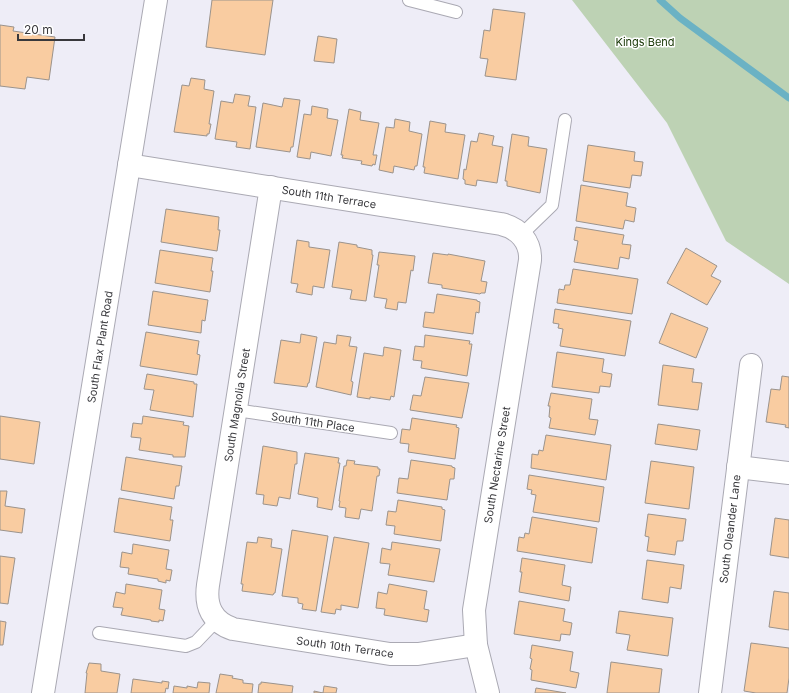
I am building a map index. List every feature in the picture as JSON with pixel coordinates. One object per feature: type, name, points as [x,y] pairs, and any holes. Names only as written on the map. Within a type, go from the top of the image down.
[{"type":"street","name":"South Flax Plant Road","points":[[44,693],[156,0]]},
{"type":"street","name":"South 11th Terrace","points":[[129,165],[501,224],[512,228],[522,237]]},
{"type":"street","name":"South Magnolia Street","points":[[217,620],[209,609],[207,595],[271,187]]},
{"type":"street","name":"South Nectarine Street","points":[[488,693],[476,645],[474,620],[476,597],[530,260],[529,248],[522,237]]},
{"type":"street","name":"South Oleander Lane","points":[[710,693],[751,365]]},
{"type":"street","points":[[738,467],[789,473]]},
{"type":"street","name":"South 10th Terrace","points":[[217,620],[224,626],[236,630],[390,654],[418,654],[476,645]]},
{"type":"lane","points":[[409,0],[456,12]]},
{"type":"lane","points":[[522,237],[552,205],[565,120]]},
{"type":"lane","name":"South 11th Place","points":[[236,410],[390,434]]},
{"type":"lane","points":[[98,633],[186,646],[196,642],[217,620]]},
{"type":"green space","name":"Kings Bend","points":[[572,0],[789,0],[789,284],[726,241],[667,123]]},
{"type":"building","points":[[212,0],[273,0],[265,55],[206,47]]},
{"type":"building","points":[[493,9],[525,13],[516,80],[485,76],[488,59],[480,58],[484,30],[490,31]]},
{"type":"building","points":[[0,25],[14,27],[13,31],[55,37],[49,80],[27,77],[25,89],[0,86]]},
{"type":"building","points":[[318,36],[337,39],[334,63],[314,61]]},
{"type":"building","points":[[191,78],[205,80],[204,89],[214,91],[209,124],[211,124],[209,134],[207,134],[207,136],[174,132],[182,85],[189,86]]},
{"type":"building","points":[[235,94],[250,96],[248,106],[256,107],[250,149],[236,147],[237,142],[215,139],[221,101],[233,103]]},
{"type":"building","points":[[284,98],[300,100],[293,147],[291,147],[290,152],[256,147],[263,103],[282,107]]},
{"type":"building","points":[[312,106],[328,109],[327,118],[338,120],[331,156],[311,152],[310,159],[297,157],[304,114],[311,115]]},
{"type":"building","points":[[349,109],[361,112],[360,120],[379,123],[373,155],[377,155],[375,165],[373,164],[372,166],[361,164],[362,161],[342,158],[343,155],[341,155]]},
{"type":"building","points":[[395,119],[410,122],[409,131],[422,134],[417,166],[415,166],[414,170],[394,166],[393,173],[379,170],[386,127],[394,128]]},
{"type":"building","points":[[430,121],[446,124],[445,132],[465,135],[458,179],[424,173],[425,167],[423,167]]},
{"type":"building","points":[[479,133],[494,136],[492,145],[503,147],[497,183],[477,180],[476,186],[465,184],[465,180],[463,179],[471,141],[477,142]]},
{"type":"building","points":[[512,134],[529,137],[528,146],[547,149],[540,193],[507,186],[507,181],[505,181]]},
{"type":"building","points":[[588,145],[635,152],[634,161],[643,162],[641,176],[632,175],[630,188],[583,181]]},
{"type":"building","points":[[581,185],[628,193],[626,206],[636,208],[634,222],[625,220],[623,229],[576,221]]},
{"type":"building","points":[[166,209],[219,217],[218,230],[220,230],[217,251],[161,242]]},
{"type":"building","points":[[576,227],[624,235],[622,244],[631,245],[629,259],[620,257],[618,269],[574,262],[578,241],[574,240]]},
{"type":"building","points":[[297,240],[309,242],[309,247],[330,250],[324,288],[313,286],[312,295],[296,292],[298,284],[291,283]]},
{"type":"building","points":[[339,242],[357,245],[357,247],[372,250],[373,255],[366,301],[350,299],[352,290],[332,287]]},
{"type":"building","points":[[686,248],[717,266],[711,276],[721,281],[707,305],[667,283]]},
{"type":"building","points":[[160,250],[213,258],[210,292],[155,283]]},
{"type":"building","points":[[379,252],[415,256],[413,271],[411,270],[406,303],[398,302],[397,310],[385,308],[387,299],[374,297],[379,265],[377,265]]},
{"type":"building","points":[[433,253],[448,254],[485,261],[481,281],[487,282],[485,293],[480,294],[442,288],[442,285],[428,283]]},
{"type":"building","points":[[573,269],[638,279],[632,314],[557,303],[559,289],[564,290],[565,285],[570,285]]},
{"type":"building","points":[[153,291],[208,300],[205,321],[202,320],[201,333],[148,325]]},
{"type":"building","points":[[437,294],[477,300],[480,302],[479,313],[476,312],[473,334],[423,327],[425,312],[434,313]]},
{"type":"building","points":[[555,309],[631,321],[625,356],[560,346],[563,329],[558,328],[559,324],[553,323]]},
{"type":"building","points":[[671,313],[708,328],[696,358],[659,343]]},
{"type":"building","points":[[146,332],[199,341],[197,354],[200,355],[197,375],[140,366]]},
{"type":"building","points":[[301,334],[317,337],[307,387],[274,383],[281,340],[300,343]]},
{"type":"building","points":[[337,335],[351,337],[349,346],[357,347],[351,381],[353,382],[351,395],[316,387],[324,342],[336,344]]},
{"type":"building","points":[[425,335],[470,341],[469,344],[472,344],[467,376],[421,368],[422,361],[413,360],[415,346],[424,347]]},
{"type":"building","points":[[384,347],[401,350],[394,397],[391,396],[390,400],[357,397],[364,353],[383,356]]},
{"type":"building","points":[[557,352],[604,359],[602,372],[612,374],[610,387],[600,386],[599,393],[552,387]]},
{"type":"building","points":[[663,365],[694,369],[692,382],[702,383],[698,410],[658,405]]},
{"type":"building","points":[[147,374],[194,382],[194,384],[197,384],[193,417],[150,410],[154,390],[144,389]]},
{"type":"building","points":[[782,376],[789,377],[789,428],[785,427],[786,425],[766,422],[771,389],[780,390]]},
{"type":"building","points":[[425,377],[469,383],[462,418],[410,410],[413,395],[421,396]]},
{"type":"building","points":[[551,393],[592,399],[589,419],[598,420],[595,435],[549,428],[551,418],[549,417],[550,406],[548,406]]},
{"type":"building","points":[[0,416],[40,422],[34,464],[0,459]]},
{"type":"building","points":[[143,416],[184,422],[183,425],[189,426],[185,457],[173,457],[173,455],[139,450],[141,438],[131,437],[133,423],[142,424]]},
{"type":"building","points":[[412,418],[457,425],[456,427],[459,428],[455,459],[408,452],[409,444],[400,443],[402,429],[410,430]]},
{"type":"building","points":[[658,424],[700,430],[697,450],[655,444]]},
{"type":"building","points":[[546,435],[611,445],[606,480],[531,468],[532,454],[538,455],[539,450],[543,451]]},
{"type":"building","points":[[263,446],[297,452],[297,464],[295,464],[290,499],[279,497],[277,506],[263,504],[264,495],[256,494]]},
{"type":"building","points":[[305,453],[339,458],[338,463],[340,463],[332,510],[317,507],[318,498],[298,494]]},
{"type":"building","points":[[126,457],[182,466],[179,486],[176,486],[174,499],[121,490]]},
{"type":"building","points":[[347,460],[355,461],[354,464],[378,467],[378,469],[380,469],[379,476],[377,476],[372,511],[361,509],[359,519],[345,517],[346,508],[339,507],[344,466],[346,466]]},
{"type":"building","points":[[411,460],[452,466],[455,468],[454,479],[450,479],[447,500],[397,493],[399,478],[408,479]]},
{"type":"building","points":[[651,461],[694,467],[689,509],[645,503]]},
{"type":"building","points":[[529,475],[604,487],[599,522],[533,512],[536,495],[531,494],[532,490],[527,489]]},
{"type":"building","points":[[0,491],[7,491],[5,506],[25,509],[22,533],[0,530]]},
{"type":"building","points":[[119,498],[172,507],[170,520],[173,520],[170,541],[114,532]]},
{"type":"building","points":[[398,500],[442,507],[442,509],[445,510],[441,541],[394,534],[395,526],[386,525],[388,511],[396,512]]},
{"type":"building","points":[[648,514],[686,519],[683,541],[677,541],[675,555],[647,551],[649,537],[645,536]]},
{"type":"building","points":[[532,517],[597,528],[592,563],[517,551],[519,537],[524,538],[525,533],[529,534]]},
{"type":"building","points":[[775,518],[789,520],[789,558],[770,555]]},
{"type":"building","points":[[292,530],[328,536],[316,611],[302,609],[303,604],[298,603],[298,598],[282,596]]},
{"type":"building","points":[[258,537],[272,539],[271,547],[282,549],[275,593],[273,595],[242,591],[243,584],[241,584],[247,542],[257,543]]},
{"type":"building","points":[[334,537],[369,543],[358,608],[341,605],[341,610],[336,609],[335,614],[321,612]]},
{"type":"building","points":[[392,542],[440,549],[434,582],[388,575],[390,564],[380,563],[382,548],[391,550]]},
{"type":"building","points":[[133,544],[169,550],[166,569],[172,570],[170,581],[166,580],[166,583],[158,581],[158,579],[128,574],[129,568],[120,567],[122,552],[132,554]]},
{"type":"building","points":[[0,556],[15,558],[8,604],[0,603]]},
{"type":"building","points":[[522,558],[565,565],[562,585],[571,587],[569,601],[519,592],[522,572],[520,572]]},
{"type":"building","points":[[647,560],[684,565],[681,589],[670,587],[668,603],[642,599]]},
{"type":"building","points":[[126,584],[162,590],[159,609],[165,610],[163,621],[151,621],[121,615],[123,608],[113,607],[116,592],[125,594]]},
{"type":"building","points":[[389,584],[427,591],[424,609],[429,610],[427,622],[384,615],[385,609],[376,608],[378,592],[387,594]]},
{"type":"building","points":[[774,591],[789,593],[789,630],[769,627]]},
{"type":"building","points":[[519,601],[565,609],[563,621],[572,623],[570,635],[561,634],[560,641],[514,634]]},
{"type":"building","points":[[619,611],[673,618],[668,656],[627,650],[630,635],[616,633]]},
{"type":"building","points":[[0,621],[6,622],[3,645],[0,645]]},
{"type":"building","points":[[751,643],[789,648],[789,678],[787,693],[756,693],[744,691]]},
{"type":"building","points":[[532,645],[573,652],[570,671],[579,673],[576,688],[531,680],[532,670],[530,669],[532,659],[530,658]]},
{"type":"building","points":[[611,662],[662,669],[659,693],[607,693]]},
{"type":"building","points":[[89,663],[101,664],[101,671],[120,674],[117,693],[85,693],[86,673]]},
{"type":"building","points":[[220,674],[233,676],[232,678],[243,680],[243,683],[253,684],[252,693],[216,693]]},
{"type":"building","points":[[133,679],[162,683],[162,681],[169,682],[168,689],[166,688],[165,693],[131,693]]},
{"type":"building","points":[[198,682],[210,683],[209,693],[173,693],[174,686],[197,688]]},
{"type":"building","points":[[261,682],[293,686],[292,693],[258,693],[259,684],[261,684]]},
{"type":"building","points":[[324,686],[337,688],[336,693],[323,693]]},
{"type":"building","points":[[536,688],[566,693],[535,693]]},
{"type":"waterway","points":[[660,0],[680,18],[789,98]]}]
